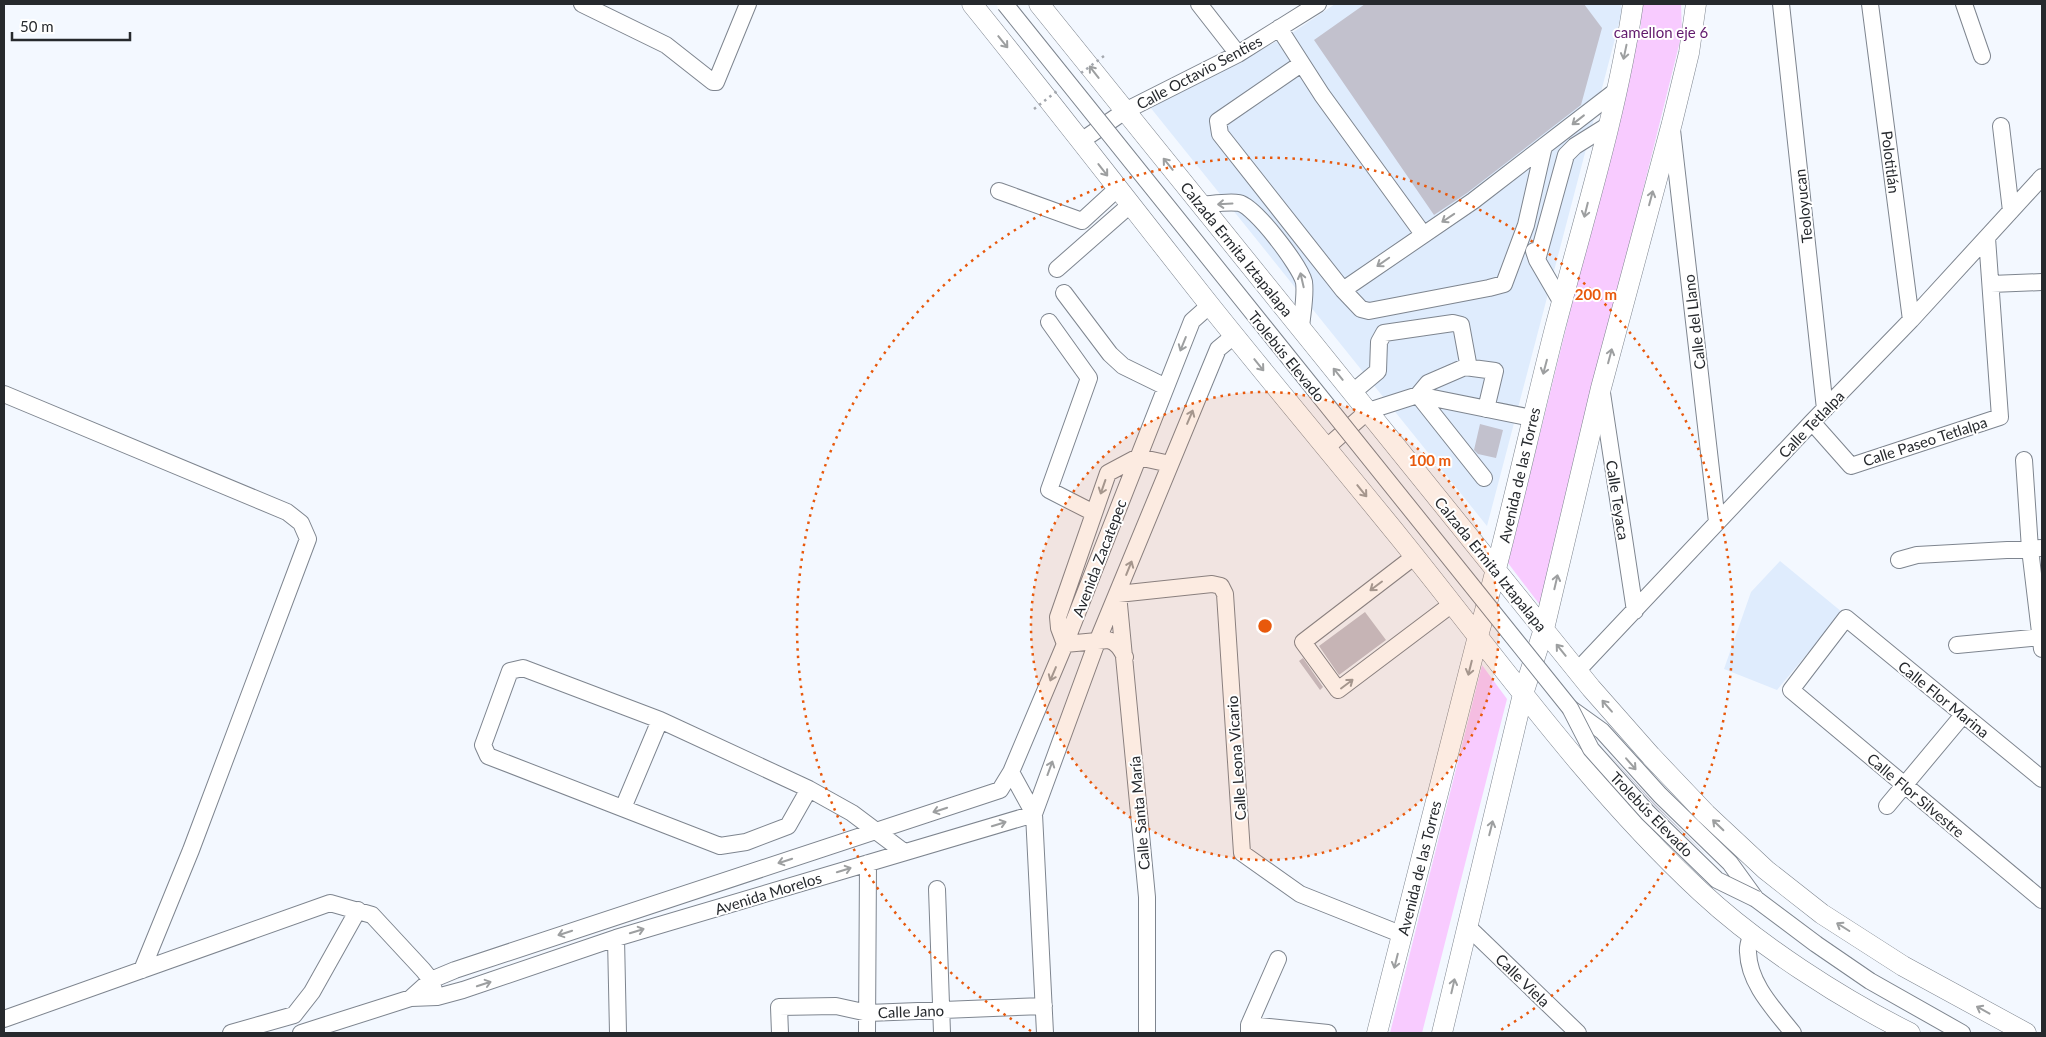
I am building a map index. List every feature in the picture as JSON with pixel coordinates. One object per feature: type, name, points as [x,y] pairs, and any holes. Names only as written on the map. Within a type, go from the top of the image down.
[{"type":"main road","points":[[972,4],[1210,305],[1415,556],[1572,756],[1702,893],[1796,965],[1872,1014],[1910,1033]]},
{"type":"main road","name":"Calzada Ermita Iztapalapa","points":[[1039,4],[1544,629],[1651,756],[1706,814],[1766,870],[1822,914],[1903,966],[2026,1033]]},
{"type":"main road","name":"Avenida de las Torres","points":[[1377,1033],[1478,636],[1497,570],[1532,418],[1617,90],[1633,4]]},
{"type":"main road","points":[[1442,1033],[1523,694],[1544,629],[1601,388],[1672,122],[1689,53],[1696,4]]},
{"type":"street","points":[[582,4],[666,45],[713,82],[716,82],[748,4]]},
{"type":"street","name":"Trolebús Elevado","points":[[1005,4],[1570,708],[1591,749],[1648,813],[1717,880],[1756,899],[1870,981],[1962,1033]]},
{"type":"street","points":[[1199,4],[1238,54]]},
{"type":"street","name":"Calle Octavio Senties","points":[[1081,141],[1125,111],[1238,54],[1318,4]]},
{"type":"street","name":"Teoloyucan","points":[[1781,4],[1825,409]]},
{"type":"street","name":"Polotitlán","points":[[1870,4],[1912,320]]},
{"type":"street","points":[[1964,4],[1982,56]]},
{"type":"street","points":[[1279,28],[1301,64],[1423,234]]},
{"type":"street","points":[[1301,64],[1218,121],[1220,134],[1343,290],[1362,309],[1369,311],[1504,284],[1526,226],[1544,146]]},
{"type":"street","points":[[1343,290],[1473,201],[1617,90]]},
{"type":"street","name":"Calle del Llano","points":[[1672,122],[1717,522]]},
{"type":"street","points":[[1537,260],[1566,155],[1574,146],[1607,126]]},
{"type":"street","points":[[2001,126],[2011,212]]},
{"type":"street","name":"Calle Tetlalpa","points":[[1578,670],[1812,422],[1912,320],[2042,177]]},
{"type":"street","points":[[1533,195],[1559,181]]},
{"type":"street","points":[[999,191],[1082,221],[1118,188]]},
{"type":"street","points":[[1201,205],[1239,203],[1247,206],[1273,233],[1298,268],[1304,283],[1301,328]]},
{"type":"street","points":[[1057,269],[1132,204]]},
{"type":"street","points":[[1273,233],[1290,222]]},
{"type":"street","points":[[1526,226],[1537,260],[1562,303]]},
{"type":"street","name":"Calle Paseo Tetlalpa","points":[[1812,422],[1851,466],[2000,417],[1987,238]]},
{"type":"street","points":[[1991,284],[2042,282]]},
{"type":"street","points":[[1064,293],[1110,354],[1123,366],[1166,387]]},
{"type":"street","name":"Avenida Zacatepec","points":[[1034,814],[1011,772],[1065,644],[1192,322],[1210,305]]},
{"type":"street","points":[[1049,322],[1089,378],[1049,490],[1094,513]]},
{"type":"street","points":[[1353,392],[1378,371],[1379,342],[1384,333],[1453,323],[1461,325],[1468,363],[1465,367]]},
{"type":"street","name":"Avenida Zacatepec","points":[[1045,1033],[1034,814],[1097,642],[1218,349],[1235,336]]},
{"type":"street","points":[[1418,395],[1428,383],[1465,367],[1495,370],[1486,409]]},
{"type":"street","name":"Calle Teyaca","points":[[1601,388],[1635,611]]},
{"type":"street","points":[[4,394],[287,512],[301,523],[308,539],[191,850],[142,970]]},
{"type":"street","points":[[1326,447],[1368,411],[1418,395],[1532,418]]},
{"type":"street","points":[[1418,395],[1484,478]]},
{"type":"street","points":[[1126,659],[1120,647],[1113,641],[1065,644],[1058,628],[1058,617],[1108,473],[1138,457],[1170,464]]},
{"type":"street","points":[[1957,645],[2042,641],[2036,548],[2024,460]]},
{"type":"street","points":[[1899,560],[1917,555],[2036,548]]},
{"type":"street","points":[[1415,556],[1303,642],[1338,690],[1452,604]]},
{"type":"street","name":"Calle Leona Vicario","points":[[1118,594],[1212,584],[1221,586],[1225,594],[1242,853],[1300,894],[1402,935]]},
{"type":"street","name":"Calle Santa María","points":[[1118,594],[1126,659],[1147,897],[1148,1033]]},
{"type":"street","name":"Calle Flor Silvestre","points":[[1846,618],[1791,690],[2042,900]]},
{"type":"street","name":"Calle Flor Marina","points":[[1846,618],[2042,779]]},
{"type":"street","points":[[810,789],[788,826],[746,842],[720,846],[488,756],[483,745],[510,671],[523,668],[660,720],[810,789],[852,813],[904,852]]},
{"type":"street","name":"Trolebús Elevado","points":[[1570,708],[1602,731],[1660,795],[1730,863],[1756,899]]},
{"type":"street","points":[[1887,806],[1963,715]]},
{"type":"street","points":[[623,808],[660,720]]},
{"type":"street","name":"Avenida Morelos","points":[[411,998],[431,980],[497,956],[1000,790],[1011,772]]},
{"type":"street","name":"Avenida Morelos","points":[[303,1033],[411,998],[437,997],[504,977],[616,938],[1034,814]]},
{"type":"street","points":[[867,1033],[868,863]]},
{"type":"street","points":[[937,889],[942,1033]]},
{"type":"street","points":[[4,1019],[330,902],[372,914],[431,980],[437,997]]},
{"type":"street","points":[[232,1033],[294,1015],[312,992],[358,910]]},
{"type":"street","name":"Calle Viela","points":[[1467,926],[1578,1033]]},
{"type":"street","points":[[1752,933],[1747,951],[1755,981],[1792,1033]]},
{"type":"street","points":[[616,938],[618,1033]]},
{"type":"street","points":[[497,956],[504,977]]},
{"type":"street","points":[[1278,959],[1249,1029],[1328,1033]]},
{"type":"street","name":"Calle Jano","points":[[780,1033],[779,1007],[836,1006],[868,1013],[1044,1006]]},
{"type":"shaded area","points":[[1335,4],[1621,4],[1622,12],[1487,526],[1150,107],[1289,35]]},
{"type":"shaded area","points":[[1780,561],[1842,612],[1777,690],[1724,669],[1751,592]]},
{"type":"green space","name":"camellon eje 6","points":[[1640,4],[1681,4],[1682,33],[1540,605],[1508,563],[1641,25]]},
{"type":"green space","points":[[1482,665],[1507,699],[1422,1033],[1390,1033]]},
{"type":"building","points":[[1365,4],[1584,4],[1602,28],[1581,105],[1467,193],[1434,215],[1314,40]]},
{"type":"building","points":[[1480,424],[1503,430],[1496,458],[1478,454],[1474,450]]},
{"type":"building","points":[[1365,612],[1386,640],[1339,675],[1319,646]]},
{"type":"building","points":[[1303,658],[1323,687],[1320,690],[1299,661]]},
{"type":"building","points":[[1604,749],[1653,802],[1708,857],[1655,806]]}]
